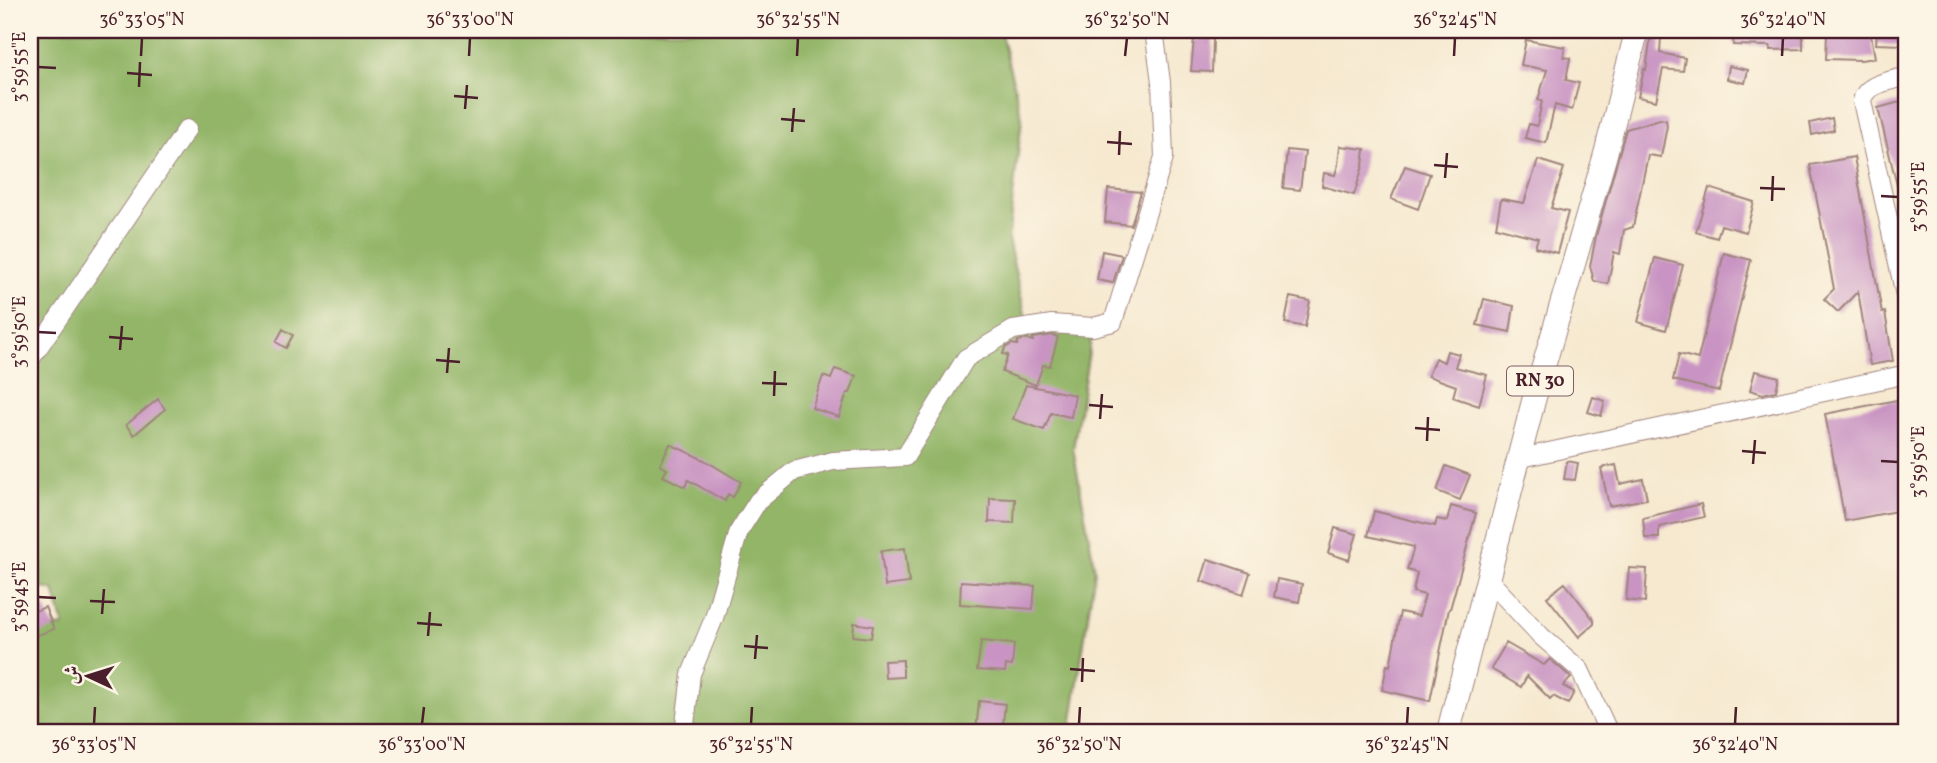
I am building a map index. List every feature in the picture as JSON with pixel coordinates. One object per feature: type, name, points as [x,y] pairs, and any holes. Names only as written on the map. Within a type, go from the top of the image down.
[{"type":"main road","name":"RN 30","points":[[1448,733],[1521,458],[1534,399],[1605,156],[1637,30]]},
{"type":"street","points":[[684,733],[691,674],[714,618],[739,531],[758,501],[794,471],[833,461],[905,457],[966,358],[1013,330],[1052,324],[1093,327],[1113,322],[1164,157],[1161,82],[1154,30]]},
{"type":"street","points":[[1907,76],[1869,88],[1862,101],[1907,304]]},
{"type":"street","points":[[30,360],[187,129]]},
{"type":"street","points":[[1521,458],[1907,374]]},
{"type":"street","points":[[1488,579],[1541,636],[1580,670],[1609,733]]},
{"type":"green space","points":[[30,30],[1000,30],[1022,118],[1008,240],[1028,327],[1093,327],[1073,449],[1095,570],[1070,733],[30,733],[30,631],[64,626],[54,590],[30,586]]},
{"type":"building","points":[[1734,30],[1803,30],[1803,49],[1770,50],[1770,46],[1733,45]]},
{"type":"building","points":[[1877,30],[1905,30],[1904,45],[1876,44]]},
{"type":"building","points":[[1827,33],[1871,35],[1875,58],[1826,59]]},
{"type":"building","points":[[1651,35],[1661,36],[1660,53],[1685,58],[1683,71],[1663,69],[1656,101],[1638,97],[1644,69],[1646,70]]},
{"type":"building","points":[[1194,39],[1213,39],[1212,72],[1191,71]]},
{"type":"building","points":[[1526,40],[1565,47],[1564,57],[1570,58],[1566,80],[1579,83],[1572,110],[1555,105],[1546,143],[1525,138],[1529,124],[1537,126],[1542,101],[1538,100],[1547,70],[1521,65]]},
{"type":"building","points":[[1729,66],[1748,70],[1745,83],[1727,79]]},
{"type":"building","points":[[1907,100],[1907,209],[1903,210],[1878,108]]},
{"type":"building","points":[[1832,118],[1834,130],[1812,135],[1810,123]]},
{"type":"building","points":[[1660,119],[1666,120],[1667,126],[1661,157],[1648,155],[1633,227],[1624,230],[1620,254],[1614,252],[1608,284],[1594,281],[1590,266],[1596,236],[1626,129]]},
{"type":"building","points":[[1340,146],[1365,149],[1354,195],[1322,186],[1324,173],[1335,175]]},
{"type":"building","points":[[1287,150],[1305,152],[1300,190],[1283,188]]},
{"type":"building","points":[[1854,157],[1893,361],[1870,365],[1858,291],[1838,312],[1824,299],[1834,289],[1810,165]]},
{"type":"building","points":[[1538,160],[1564,168],[1551,208],[1568,212],[1557,253],[1535,247],[1538,238],[1496,227],[1501,199],[1524,203]]},
{"type":"building","points":[[1405,166],[1430,174],[1418,209],[1391,199]]},
{"type":"building","points":[[1709,188],[1754,202],[1746,232],[1721,225],[1717,238],[1696,232]]},
{"type":"building","points":[[1108,189],[1141,192],[1131,225],[1105,222]]},
{"type":"building","points":[[1102,251],[1122,255],[1113,283],[1097,280]]},
{"type":"building","points":[[1724,253],[1751,260],[1719,391],[1673,380],[1679,354],[1698,359]]},
{"type":"building","points":[[1655,258],[1683,265],[1666,330],[1638,322]]},
{"type":"building","points":[[1290,297],[1310,301],[1305,327],[1285,323]]},
{"type":"building","points":[[1484,299],[1514,306],[1510,332],[1477,325]]},
{"type":"building","points":[[283,329],[293,335],[286,348],[276,342]]},
{"type":"building","points":[[1052,335],[1058,337],[1050,366],[1043,365],[1036,385],[1002,372],[1008,355],[1003,354],[1005,348],[1012,344],[1017,345],[1018,341],[1033,341],[1033,338]]},
{"type":"building","points":[[1447,351],[1459,354],[1455,367],[1487,375],[1479,406],[1453,397],[1456,386],[1428,376],[1435,358],[1444,362]]},
{"type":"building","points":[[835,369],[856,376],[839,417],[812,408],[823,376],[831,379]]},
{"type":"building","points":[[1755,371],[1779,377],[1776,391],[1763,394],[1750,390]]},
{"type":"building","points":[[1026,385],[1075,395],[1071,417],[1051,413],[1044,430],[1013,419]]},
{"type":"building","points":[[1593,397],[1605,401],[1601,416],[1588,412]]},
{"type":"building","points":[[1907,398],[1907,509],[1845,521],[1825,414]]},
{"type":"building","points":[[158,399],[165,409],[134,435],[126,425]]},
{"type":"building","points":[[670,444],[741,482],[733,497],[728,494],[725,501],[688,480],[685,487],[663,476],[667,469],[660,465]]},
{"type":"building","points":[[1567,461],[1578,463],[1575,480],[1564,479]]},
{"type":"building","points":[[1616,465],[1620,484],[1643,479],[1647,499],[1609,506],[1601,468]]},
{"type":"building","points":[[1446,466],[1470,475],[1460,500],[1437,491]]},
{"type":"building","points":[[990,498],[1015,499],[1014,523],[989,522]]},
{"type":"building","points":[[1701,504],[1704,517],[1659,527],[1659,538],[1645,538],[1643,518]]},
{"type":"building","points":[[1451,506],[1476,513],[1449,609],[1430,701],[1382,690],[1387,665],[1390,666],[1400,612],[1419,616],[1425,595],[1413,592],[1417,573],[1407,570],[1414,547],[1368,536],[1374,511],[1435,526],[1437,519],[1447,521]]},
{"type":"building","points":[[1335,528],[1357,534],[1349,560],[1328,553]]},
{"type":"building","points":[[905,548],[909,583],[885,586],[881,551]]},
{"type":"building","points":[[1208,559],[1250,573],[1243,595],[1201,581]]},
{"type":"building","points":[[1629,568],[1647,569],[1645,602],[1626,600]]},
{"type":"building","points":[[1277,579],[1302,584],[1299,602],[1274,597]]},
{"type":"building","points":[[961,581],[1035,586],[1033,609],[960,604]]},
{"type":"building","points":[[1565,583],[1594,620],[1594,624],[1579,637],[1547,597]]},
{"type":"building","points":[[45,607],[54,629],[35,636],[30,613]]},
{"type":"building","points":[[854,623],[873,626],[871,638],[853,636]]},
{"type":"building","points":[[981,641],[1014,644],[1012,666],[1006,665],[1005,672],[977,670]]},
{"type":"building","points":[[1506,643],[1544,665],[1550,659],[1566,673],[1571,678],[1563,686],[1574,692],[1568,704],[1553,696],[1550,699],[1527,676],[1521,687],[1491,669]]},
{"type":"building","points":[[903,660],[903,677],[885,678],[884,661]]},
{"type":"building","points":[[979,701],[1005,704],[1002,733],[976,732]]}]
